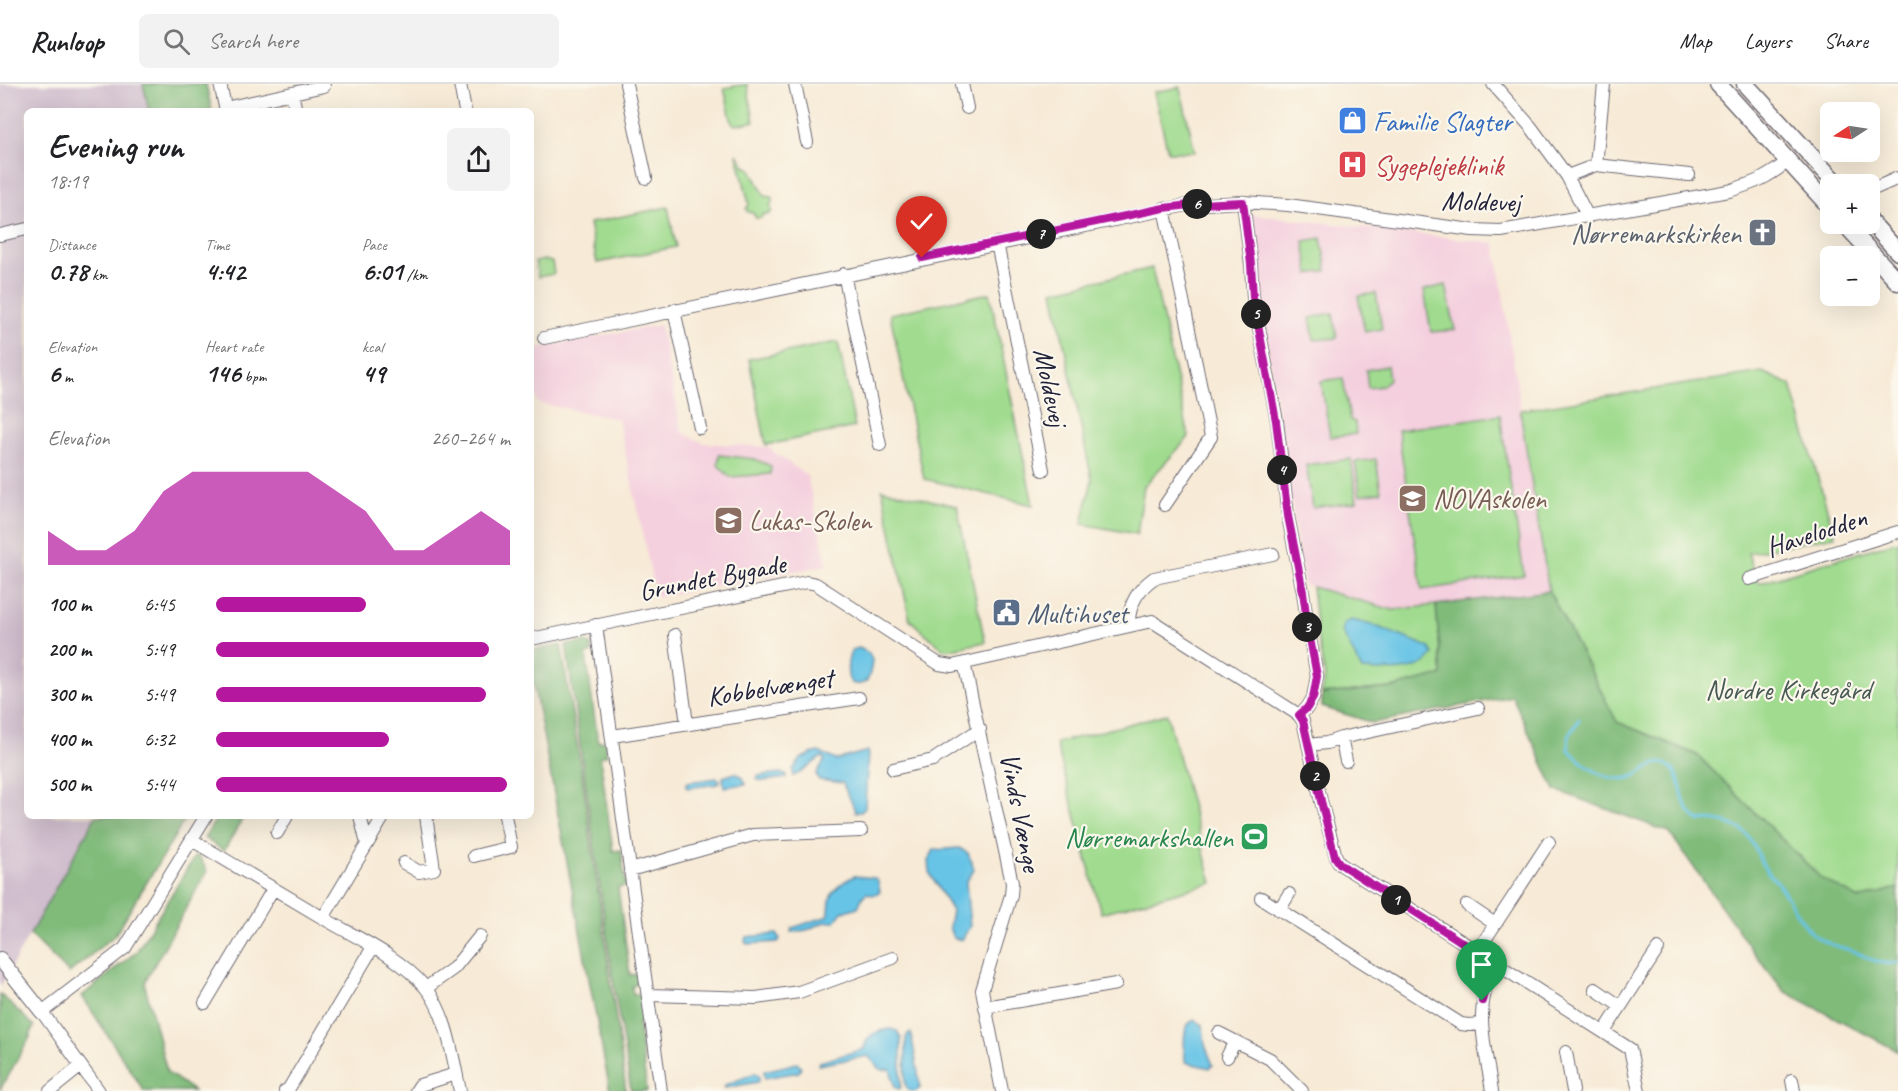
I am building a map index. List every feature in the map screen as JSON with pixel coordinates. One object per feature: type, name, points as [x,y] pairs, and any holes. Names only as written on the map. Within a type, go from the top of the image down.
[{"type":"main road","points":[[1718,84],[1820,196]]},
{"type":"main road","points":[[1733,84],[1782,138],[1789,152],[1788,161]]},
{"type":"main road","points":[[1744,84],[1828,174]]},
{"type":"main road","points":[[1788,161],[1808,166],[1820,179]]},
{"type":"main road","points":[[1881,233],[1898,252]]},
{"type":"main road","points":[[1854,234],[1898,282]]},
{"type":"street","points":[[220,84],[226,108]]},
{"type":"street","points":[[460,84],[464,108]]},
{"type":"street","points":[[626,84],[646,178]]},
{"type":"street","points":[[795,84],[807,142]]},
{"type":"street","points":[[962,84],[967,108]]},
{"type":"street","points":[[1493,84],[1531,127],[1567,176],[1588,217]]},
{"type":"street","points":[[1596,165],[1604,84]]},
{"type":"street","points":[[234,108],[324,86]]},
{"type":"street","points":[[292,93],[295,108]]},
{"type":"street","name":"Moldevej","points":[[544,338],[1164,208],[1243,202],[1328,210],[1482,230],[1511,230],[1729,191],[1759,181],[1788,161]]},
{"type":"street","points":[[1567,176],[1596,165],[1689,175]]},
{"type":"street","points":[[1880,186],[1898,178]]},
{"type":"street","points":[[1243,202],[1253,297],[1276,421],[1288,516],[1317,676],[1313,698],[1299,715],[1303,721],[1335,857],[1340,864],[1630,1049],[1639,1091]]},
{"type":"street","points":[[1164,208],[1210,437],[1165,505]]},
{"type":"street","points":[[0,235],[24,230]]},
{"type":"street","name":"Moldevej","points":[[997,243],[1044,470]]},
{"type":"street","points":[[844,274],[880,445]]},
{"type":"street","points":[[674,310],[700,428]]},
{"type":"street","name":"Havelodden","points":[[1749,579],[1898,532]]},
{"type":"street","points":[[1129,626],[1131,606],[1136,595],[1154,578],[1273,554]]},
{"type":"street","name":"Grundet Bygade","points":[[534,638],[807,582],[816,584],[939,664],[952,666],[1152,621],[1299,715]]},
{"type":"street","points":[[596,625],[662,1091]]},
{"type":"street","name":"Kobbelvænget","points":[[675,635],[687,724]]},
{"type":"street","name":"Vinds Vænge","points":[[964,663],[1012,883],[1011,895],[982,990],[1002,1091]]},
{"type":"street","name":"Kobbelvænget","points":[[612,736],[859,698]]},
{"type":"street","points":[[1308,745],[1327,743],[1478,708]]},
{"type":"street","name":"Vinds Vænge","points":[[893,769],[933,760],[980,729]]},
{"type":"street","points":[[1341,738],[1346,761]]},
{"type":"street","points":[[42,1012],[125,948],[204,819]]},
{"type":"street","points":[[277,833],[285,819]]},
{"type":"street","points":[[361,819],[367,844]]},
{"type":"street","points":[[323,918],[382,819]]},
{"type":"street","points":[[404,863],[419,872],[434,869],[426,819]]},
{"type":"street","points":[[474,856],[511,847],[506,819]]},
{"type":"street","points":[[630,870],[753,835],[861,831]]},
{"type":"street","points":[[192,840],[403,966],[426,988],[438,1008],[446,1030],[460,1091]]},
{"type":"street","points":[[1477,952],[1549,842]]},
{"type":"street","points":[[205,1002],[273,889]]},
{"type":"street","points":[[1279,909],[1288,894]]},
{"type":"street","points":[[1261,898],[1461,1024],[1482,1024]]},
{"type":"street","points":[[1467,905],[1495,924]]},
{"type":"street","points":[[426,988],[454,968],[480,936]]},
{"type":"street","points":[[285,1091],[288,1090],[373,947]]},
{"type":"street","points":[[1604,1032],[1658,948]]},
{"type":"street","points":[[648,995],[756,998],[799,993],[893,958]]},
{"type":"street","points":[[0,959],[42,1012],[99,1091]]},
{"type":"street","points":[[1492,1091],[1482,1024],[1482,1001],[1484,989],[1496,964]]},
{"type":"street","points":[[985,1007],[1116,984]]},
{"type":"street","points":[[1595,989],[1620,1006]]},
{"type":"street","points":[[1219,1033],[1270,1059],[1302,1091]]},
{"type":"street","points":[[1227,1057],[1235,1041]]},
{"type":"street","points":[[1566,1052],[1573,1091]]},
{"type":"street","points":[[50,1091],[81,1066]]},
{"type":"street","points":[[416,1091],[420,1085],[456,1074]]},
{"type":"shaded area","points":[[0,84],[143,84],[148,108],[24,108],[24,819],[94,819],[0,987]]},
{"type":"shaded area","name":"NOVAskolen","points":[[1248,214],[1495,243],[1549,591],[1394,610],[1304,585]]},
{"type":"shaded area","name":"Lukas-Skolen","points":[[660,325],[682,432],[703,443],[767,447],[807,476],[827,565],[656,597],[618,419],[538,403],[534,390],[534,348]]},
{"type":"green space","points":[[143,84],[206,84],[211,108],[148,108]]},
{"type":"green space","points":[[747,84],[754,122],[735,125],[732,123],[724,88]]},
{"type":"green space","points":[[1180,87],[1195,152],[1168,152],[1154,92]]},
{"type":"green space","points":[[737,154],[746,167],[750,168],[765,196],[773,200],[770,206],[772,211],[769,214],[763,214],[761,218],[756,218],[746,209],[749,204]]},
{"type":"green space","points":[[668,207],[676,247],[597,263],[589,223]]},
{"type":"green space","points":[[1321,238],[1327,271],[1309,274],[1304,241]]},
{"type":"green space","points":[[544,260],[552,262],[554,274],[538,277],[535,262]]},
{"type":"green space","points":[[1152,268],[1189,437],[1144,486],[1137,534],[1082,524],[1092,480],[1053,291]]},
{"type":"green space","points":[[1446,285],[1455,330],[1431,332],[1424,290]]},
{"type":"green space","points":[[990,293],[1033,505],[924,479],[890,314]]},
{"type":"green space","points":[[1376,293],[1382,329],[1365,332],[1358,296]]},
{"type":"green space","points":[[1333,313],[1337,338],[1314,340],[1310,318]]},
{"type":"green space","points":[[838,342],[855,427],[766,445],[749,359]]},
{"type":"green space","points":[[1387,366],[1389,379],[1382,386],[1368,388],[1366,370]]},
{"type":"green space","name":"Nordre Kirkegård","points":[[1762,372],[1791,385],[1835,536],[1748,553],[1758,583],[1898,541],[1898,888],[1859,899],[1822,879],[1697,755],[1617,722],[1549,591],[1520,410]]},
{"type":"green space","points":[[1343,378],[1350,420],[1355,422],[1356,434],[1330,437],[1321,381]]},
{"type":"green space","points":[[1500,415],[1524,575],[1422,590],[1398,430]]},
{"type":"green space","points":[[719,455],[754,459],[771,466],[770,474],[730,477],[718,465]]},
{"type":"green space","points":[[1351,459],[1357,502],[1313,508],[1306,465]]},
{"type":"green space","points":[[1376,459],[1381,492],[1360,495],[1355,462]]},
{"type":"green space","points":[[882,489],[957,506],[985,642],[947,650],[910,620]]},
{"type":"green space","points":[[1312,587],[1393,610],[1436,605],[1442,675],[1391,688],[1322,694],[1325,676],[1318,641]]},
{"type":"green space","points":[[1549,591],[1617,722],[1697,755],[1822,879],[1859,899],[1898,888],[1898,1051],[1784,991],[1752,950],[1669,832],[1555,790],[1512,696],[1373,723],[1322,707],[1322,694],[1391,688],[1442,675],[1436,605]]},
{"type":"green space","points":[[586,642],[591,645],[592,653],[586,655],[598,742],[605,741],[607,755],[600,757],[613,851],[621,850],[626,886],[618,888],[630,975],[638,974],[640,984],[632,986],[633,995],[641,996],[645,1022],[638,1023],[647,1091],[631,1091],[613,980],[566,645]]},
{"type":"green space","points":[[561,645],[582,774],[626,1091],[610,1091],[534,687],[534,650]]},
{"type":"green space","points":[[1167,714],[1212,883],[1101,913],[1056,743]]},
{"type":"green space","points":[[94,819],[185,819],[115,935],[69,973],[30,934]]},
{"type":"green space","points":[[216,819],[242,819],[224,851],[204,838]]},
{"type":"green space","points":[[195,856],[200,858],[207,871],[145,985],[167,1072],[194,1091],[144,1091],[82,996],[137,951]]},
{"type":"green space","points":[[0,994],[34,1026],[0,1090]]},
{"type":"water","points":[[1352,620],[1375,626],[1429,647],[1433,654],[1420,666],[1411,669],[1362,670],[1342,631],[1344,623]]},
{"type":"water","points":[[859,648],[869,653],[872,660],[867,680],[861,684],[855,684],[849,679],[848,664],[852,650]]},
{"type":"water","points":[[868,751],[865,808],[861,812],[855,812],[843,783],[819,780],[816,774],[825,760],[822,757],[793,776],[793,769],[802,758],[811,754],[819,752],[836,760]]},
{"type":"water","points":[[735,773],[742,776],[746,784],[724,787],[723,777]]},
{"type":"water","points":[[780,773],[786,775],[786,778],[762,781],[757,779],[758,776]]},
{"type":"water","points":[[717,778],[720,780],[718,784],[687,788],[686,785],[688,782]]},
{"type":"water","points":[[959,848],[968,853],[974,869],[966,883],[970,926],[962,940],[953,938],[949,927],[952,911],[929,872],[928,861],[934,850]]},
{"type":"water","points":[[854,876],[875,878],[878,881],[880,892],[873,895],[867,893],[858,907],[842,912],[835,921],[822,923],[807,930],[791,932],[792,928],[828,916],[833,893]]},
{"type":"water","points":[[777,934],[780,939],[778,942],[747,944],[745,941],[746,937]]},
{"type":"water","points":[[1195,1020],[1203,1025],[1205,1045],[1213,1065],[1210,1068],[1185,1061],[1185,1031],[1190,1022]]},
{"type":"water","points":[[890,1029],[897,1031],[901,1038],[901,1088],[895,1087],[890,1069],[879,1068],[868,1056],[818,1065],[819,1062],[864,1049],[867,1040],[873,1034]]},
{"type":"water","points":[[911,1033],[920,1084],[920,1088],[916,1091],[908,1090],[905,1082],[906,1037]]},
{"type":"water","points":[[797,1063],[801,1067],[799,1072],[765,1078],[764,1071]]},
{"type":"water","points":[[755,1073],[759,1075],[758,1082],[724,1088],[725,1085]]},
{"type":"waterway","points":[[1579,719],[1569,736],[1568,749],[1581,761],[1605,776],[1623,779],[1632,777],[1656,764],[1661,763],[1671,767],[1678,777],[1689,812],[1700,821],[1712,820],[1725,823],[1743,831],[1752,842],[1766,869],[1813,934],[1828,943],[1876,961],[1898,962]]},
{"type":"place","name":"Familie Slagter","points":[[1352,121]]},
{"type":"place","name":"Sygeplejeklinik","points":[[1353,165]]},
{"type":"place","name":"Nørremarkskirken","points":[[1762,233]]},
{"type":"place","name":"NOVAskolen","points":[[1412,498]]},
{"type":"place","name":"Lukas-Skolen","points":[[728,520]]},
{"type":"place","name":"Multihuset","points":[[1006,613]]},
{"type":"place","name":"Nørremarkshallen","points":[[1254,837]]},
{"type":"route","points":[[922,258],[1164,208],[1243,202],[1253,297],[1276,421],[1288,516],[1317,676],[1313,698],[1299,715],[1303,721],[1335,857],[1340,864],[1496,964],[1488,977],[1482,1001]]}]
